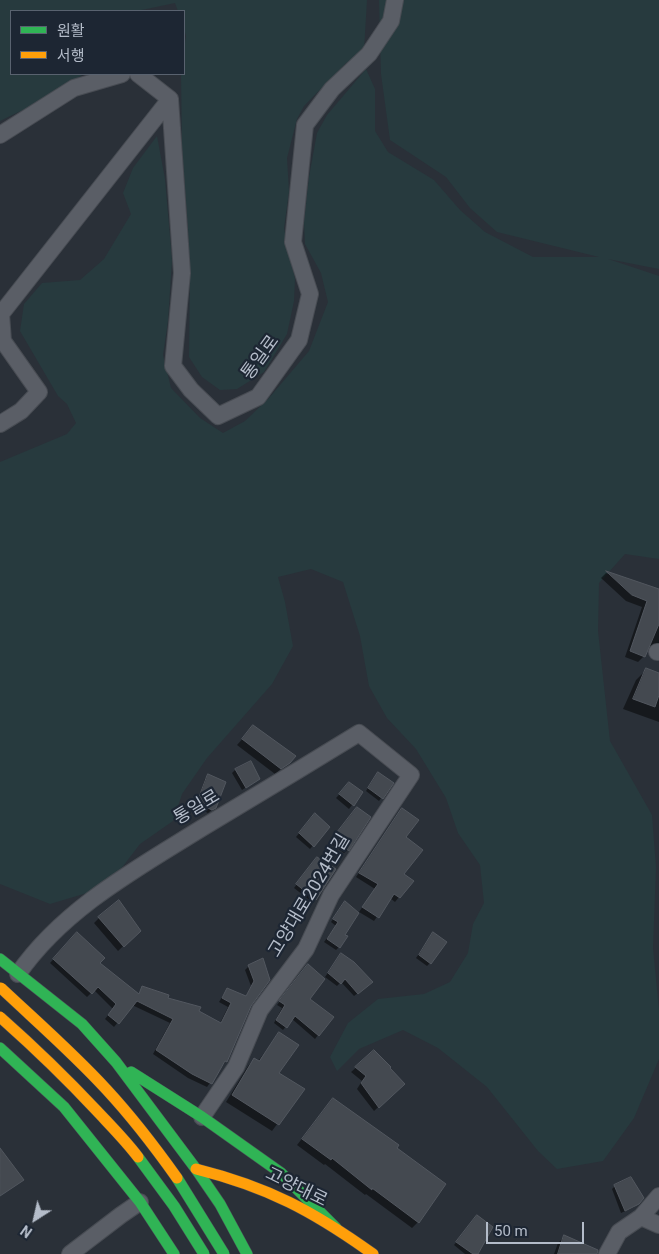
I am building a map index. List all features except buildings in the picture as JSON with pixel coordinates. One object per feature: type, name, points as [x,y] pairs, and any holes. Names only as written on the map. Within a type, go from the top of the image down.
[{"type":"main road","points":[[0,959],[82,1024],[116,1062],[220,1204],[247,1254]]},
{"type":"main road","points":[[0,987],[86,1068],[115,1100],[166,1161],[224,1254]]},
{"type":"main road","points":[[0,1017],[62,1074],[102,1114],[128,1144],[174,1206],[204,1254]]},
{"type":"main road","points":[[37,1083],[58,1081],[68,1077],[81,1062],[85,1047],[82,1024]]},
{"type":"main road","points":[[0,1048],[64,1107],[140,1202],[174,1254]]},
{"type":"main road","points":[[116,1062],[202,1117],[281,1173],[336,1228]]},
{"type":"main road","points":[[140,1202],[196,1169]]},
{"type":"main road","name":"고양대로","points":[[196,1169],[233,1178],[282,1197],[336,1228],[373,1254]]},
{"type":"street","name":"통일로","points":[[170,99],[182,273],[173,366],[191,390],[218,416],[258,397],[299,340],[310,294],[293,242],[305,125],[332,89],[369,54],[391,21],[395,0]]},
{"type":"street","points":[[0,135],[74,88],[119,75]]},
{"type":"street","points":[[0,424],[21,411],[39,392],[3,341],[1,314],[170,99],[139,75]]},
{"type":"street","name":"통일로","points":[[18,974],[26,962],[74,913],[145,863],[359,733],[410,775]]},
{"type":"street","name":"고양대로2024번길","points":[[202,1117],[236,1067],[260,1010],[306,949],[331,895],[410,775]]},
{"type":"street","points":[[607,1254],[619,1232],[641,1217],[659,1196]]},
{"type":"street","points":[[70,1254],[140,1202]]},
{"type":"street","points":[[641,1217],[659,1225]]},
{"type":"green space","points":[[0,0],[367,0],[364,50],[346,63],[304,106],[297,119],[287,158],[289,192],[284,228],[295,279],[294,301],[287,334],[264,372],[237,389],[220,390],[202,377],[189,357],[190,273],[182,147],[181,75],[185,75],[185,10],[178,10],[175,3],[142,10],[10,10],[10,75],[82,75],[33,106],[0,121]]},
{"type":"green space","points":[[379,0],[659,0],[659,269],[608,259],[659,276],[659,559],[625,554],[599,583],[598,631],[610,741],[652,815],[656,867],[653,948],[659,1010],[659,1059],[634,1118],[603,1161],[557,1169],[538,1151],[487,1087],[438,1048],[403,1030],[359,1049],[337,1071],[330,1057],[348,1023],[378,999],[424,994],[450,982],[468,953],[473,924],[484,903],[480,865],[458,833],[446,798],[416,749],[387,718],[369,686],[360,636],[343,582],[311,569],[278,577],[285,602],[293,646],[272,684],[207,758],[182,794],[173,821],[140,844],[107,887],[50,904],[0,884],[0,462],[67,434],[76,423],[67,404],[58,396],[20,331],[24,304],[42,283],[80,280],[104,259],[131,214],[123,193],[133,168],[157,136],[165,179],[172,260],[168,321],[163,355],[171,388],[200,418],[223,433],[245,421],[269,398],[309,351],[328,302],[321,273],[305,244],[304,222],[309,177],[317,133],[327,115],[366,69],[375,89],[375,131],[388,152],[434,180],[460,210],[485,232],[533,257],[599,257],[497,232],[470,208],[446,177],[390,140],[381,74]]},
{"type":"traffic: fast","points":[[0,959],[82,1024],[116,1062],[220,1204],[247,1254]]},
{"type":"traffic: fast","points":[[0,1048],[64,1107],[140,1202],[174,1254]]},
{"type":"traffic: fast","points":[[131,1072],[202,1117],[281,1173],[336,1228]]},
{"type":"traffic: fast","points":[[138,1157],[174,1206],[204,1254]]},
{"type":"traffic: fast","points":[[177,1178],[224,1254]]},
{"type":"traffic: slow","points":[[1,988],[68,1050],[106,1089],[143,1132],[177,1178]]},
{"type":"traffic: slow","points":[[0,1017],[74,1087],[138,1157]]},
{"type":"traffic: slow","points":[[196,1169],[246,1184],[289,1202],[330,1225],[373,1254]]}]
